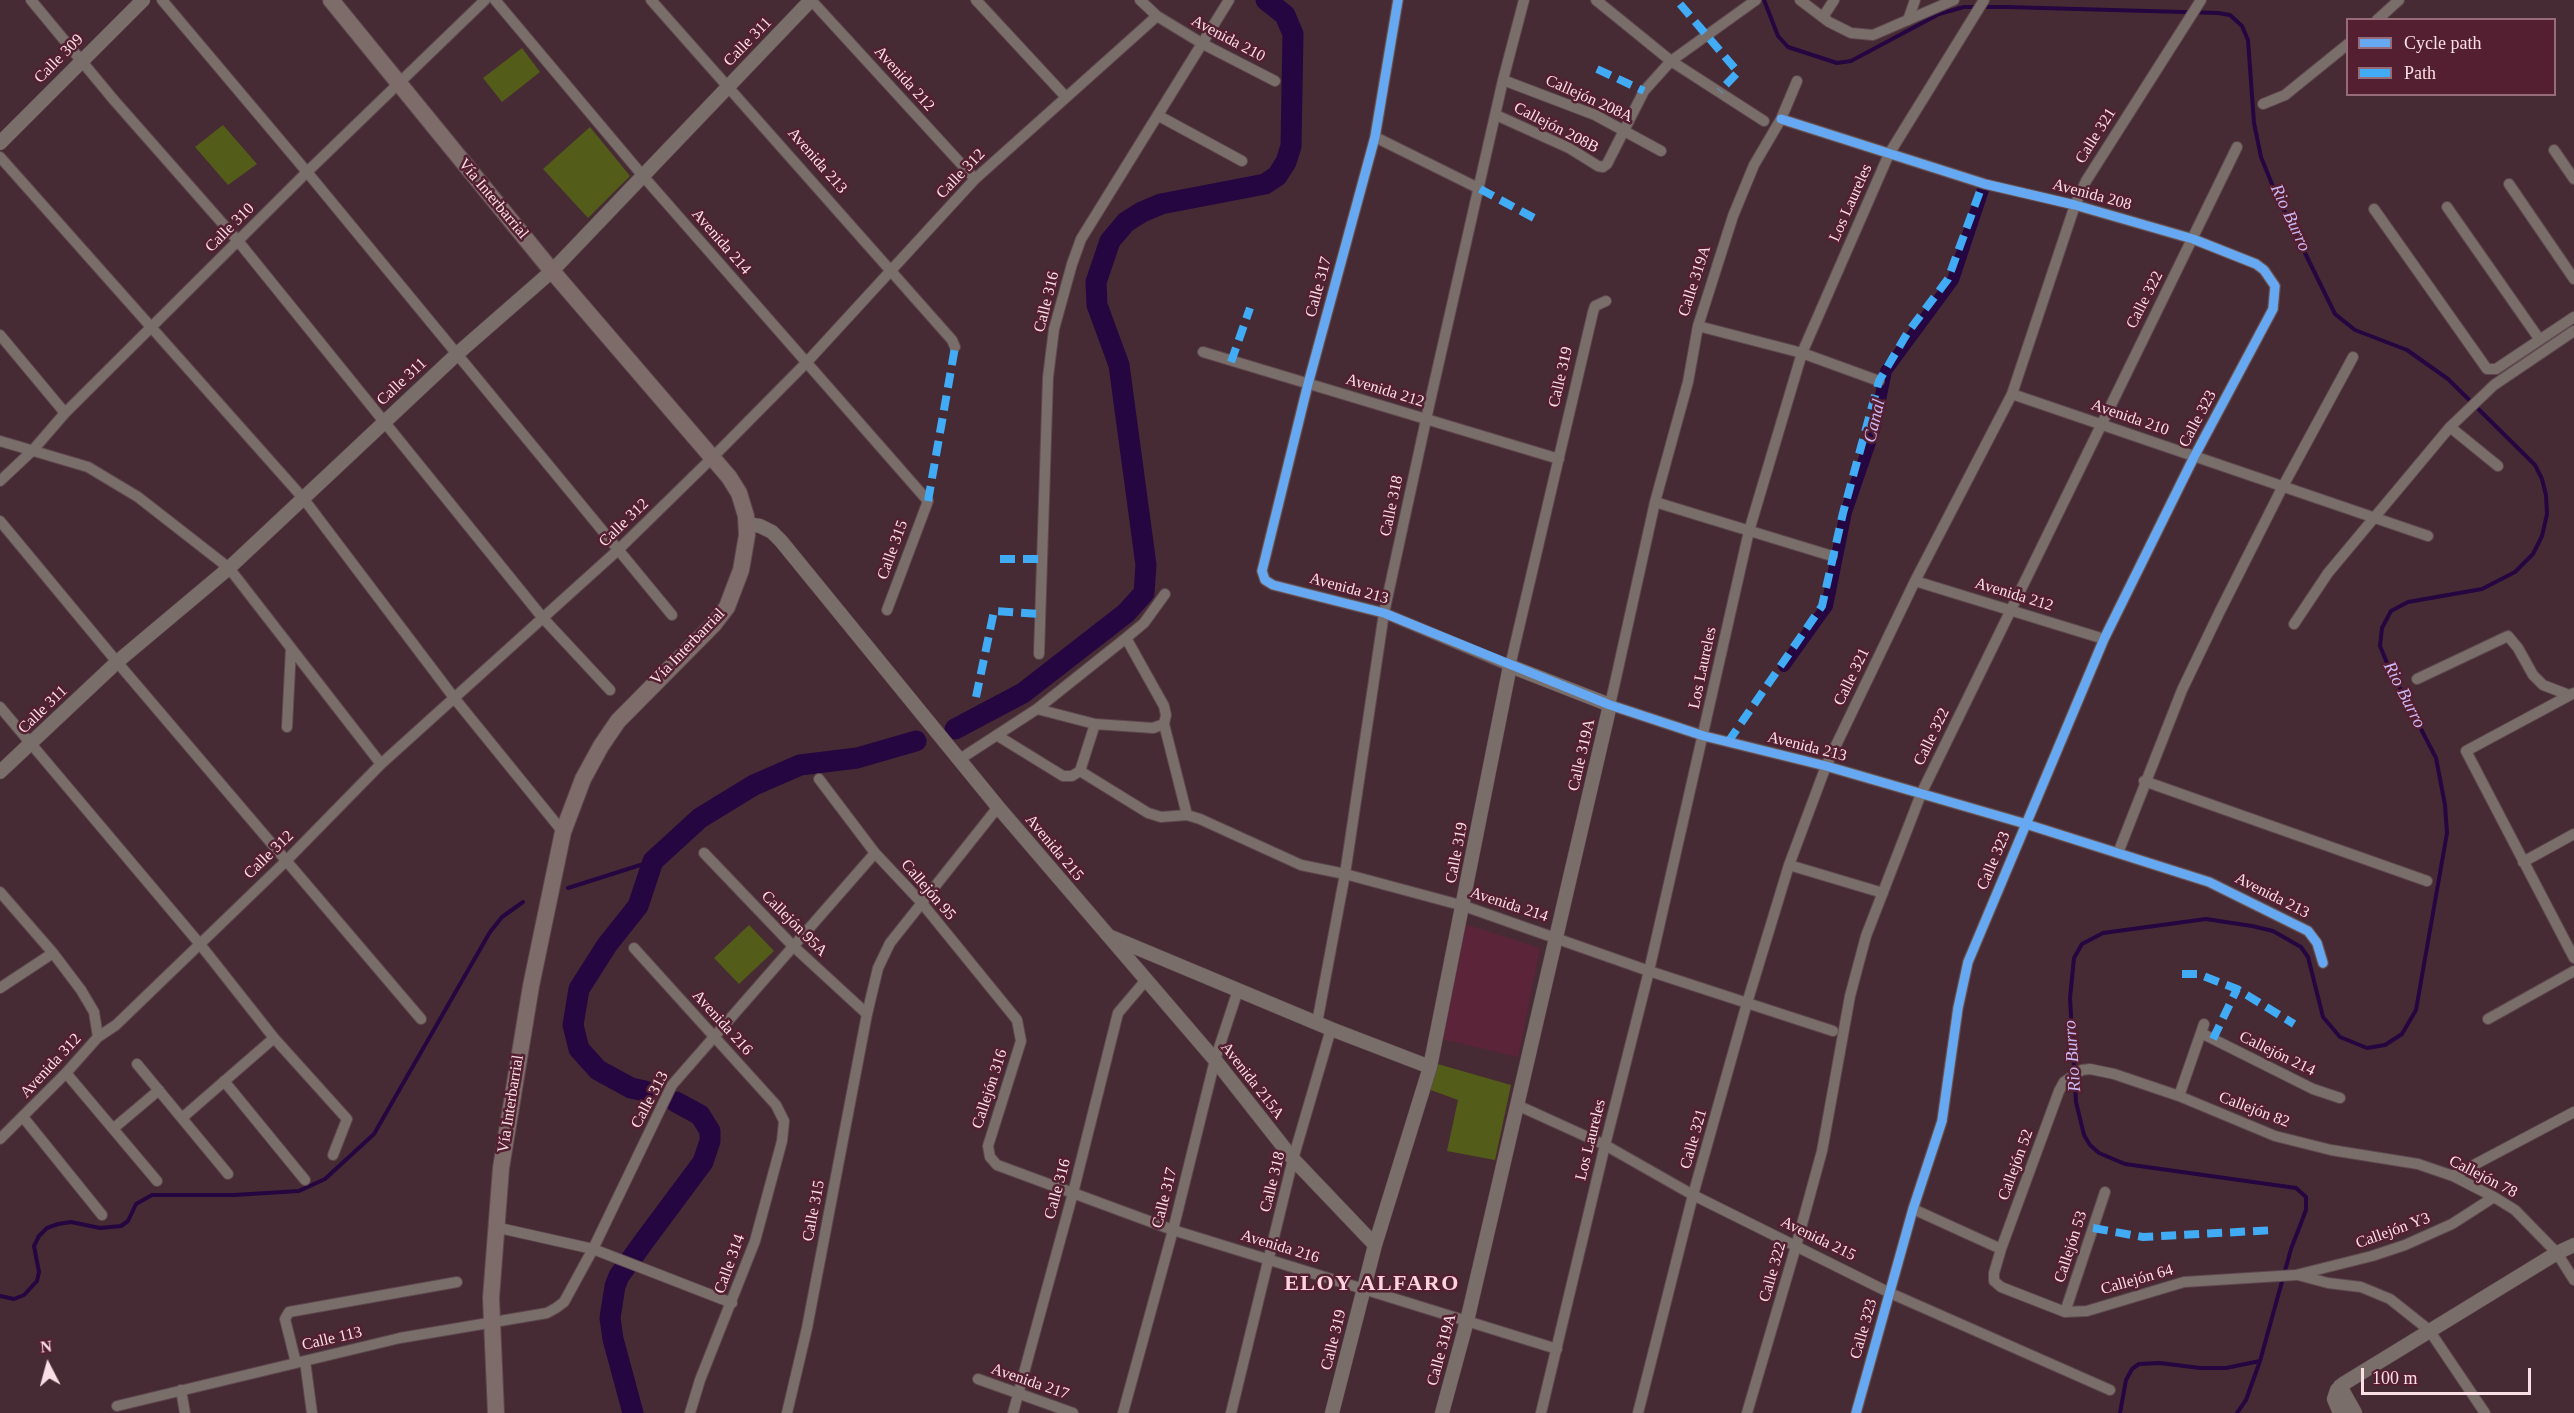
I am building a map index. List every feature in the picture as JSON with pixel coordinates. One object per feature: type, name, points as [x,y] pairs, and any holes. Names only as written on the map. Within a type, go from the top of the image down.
[{"type":"main road","name":"Vía Interbarrial","points":[[331,0],[552,271],[713,457],[739,492],[747,524],[741,570],[727,607],[714,624],[618,721],[601,746],[583,780],[563,832],[529,997],[509,1116],[495,1227],[491,1323],[496,1413]]},
{"type":"street","points":[[31,0],[238,241],[542,616],[610,690]]},
{"type":"street","name":"Calle 309","points":[[0,143],[143,0]]},
{"type":"street","points":[[162,0],[307,172],[672,615]]},
{"type":"street","name":"Calle 310","points":[[0,481],[33,450],[65,413],[307,172],[485,0]]},
{"type":"street","name":"Avenida 214","points":[[495,0],[643,176],[928,501]]},
{"type":"street","name":"Avenida 213","points":[[651,0],[892,271],[955,346]]},
{"type":"street","name":"Calle 311","points":[[0,772],[117,662],[229,567],[457,354],[552,271],[811,0]]},
{"type":"street","name":"Avenida 212","points":[[811,0],[975,179]]},
{"type":"street","points":[[976,0],[1065,96]]},
{"type":"street","name":"Avenida 210","points":[[1140,0],[1156,16],[1203,44],[1275,81]]},
{"type":"street","name":"Calle 316","points":[[1039,654],[1048,376],[1054,329],[1072,264],[1081,239],[1229,0]]},
{"type":"street","name":"Calle 317","points":[[1265,580],[1262,571],[1308,384],[1375,137],[1398,0]]},
{"type":"street","name":"Calle 318","points":[[1317,1023],[1345,874],[1384,613],[1425,419],[1480,189],[1503,80],[1524,0]]},
{"type":"street","points":[[1596,0],[1671,61],[1764,121]]},
{"type":"street","points":[[1800,0],[1851,33],[1873,35],[1954,0]]},
{"type":"street","points":[[1823,17],[1834,0]]},
{"type":"street","points":[[1908,20],[1915,0]]},
{"type":"street","name":"Los Laureles","points":[[1541,1413],[1649,971],[1749,531],[1802,353],[1890,154],[1984,0]]},
{"type":"street","name":"Calle 321","points":[[1638,1413],[1693,1195],[1747,1003],[1789,865],[1826,766],[1915,581],[2012,394],[2075,205],[2103,153],[2201,0]]},
{"type":"street","points":[[2379,18],[2399,0]]},
{"type":"street","points":[[1623,129],[1644,91],[1671,61],[1753,2]]},
{"type":"street","name":"Calle 312","points":[[98,1037],[116,1025],[286,861],[381,764],[455,699],[542,616],[618,550],[806,363],[975,179],[1156,16]]},
{"type":"street","points":[[2263,104],[2285,95],[2346,46]]},
{"type":"street","name":"Callejón 208A","points":[[1503,80],[1596,115],[1662,151]]},
{"type":"street","name":"Calle 319A","points":[[1442,1413],[1467,1321],[1557,937],[1655,502],[1688,382],[1698,326],[1754,165],[1781,119],[1797,81]]},
{"type":"street","name":"Callejón 208B","points":[[1496,115],[1569,148],[1603,167],[1623,129]]},
{"type":"street","points":[[1159,116],[1242,161]]},
{"type":"street","name":"Avenida 208","points":[[1781,119],[1985,184],[2075,205],[2193,239],[2256,264],[2264,270],[2275,286]]},
{"type":"street","points":[[1375,137],[1480,189]]},
{"type":"street","name":"Calle 322","points":[[1747,1413],[1822,1151],[1856,973],[1866,936],[1921,794],[2100,423],[2237,147]]},
{"type":"street","points":[[2553,150],[2574,179]]},
{"type":"street","points":[[0,157],[303,498],[455,699],[563,832]]},
{"type":"street","points":[[2509,184],[2574,279]]},
{"type":"street","points":[[2447,207],[2540,339]]},
{"type":"street","points":[[2374,209],[2487,369],[2496,369],[2574,316]]},
{"type":"street","name":"Calle 323","points":[[1856,1413],[1913,1209],[1942,1121],[1958,1008],[1968,962],[2104,639],[2194,457],[2273,309],[2275,286]]},
{"type":"street","name":"Calle 319","points":[[1332,1413],[1375,1245],[1430,1066],[1464,906],[1510,666],[1593,312],[1595,306],[1606,301]]},
{"type":"street","points":[[1698,326],[1802,353],[1879,381]]},
{"type":"street","points":[[2294,624],[2328,573],[2450,427],[2494,385],[2574,331]]},
{"type":"street","points":[[0,335],[65,413]]},
{"type":"street","name":"Avenida 212","points":[[1203,352],[1559,459]]},
{"type":"street","points":[[2118,853],[2144,781],[2187,680],[2282,488],[2353,357]]},
{"type":"street","name":"Avenida 210","points":[[2012,394],[2428,536]]},
{"type":"street","points":[[2450,427],[2498,466]]},
{"type":"street","points":[[0,441],[88,466],[138,497],[229,567],[381,764]]},
{"type":"street","name":"Calle 315","points":[[887,610],[928,501]]},
{"type":"street","points":[[1655,502],[1832,556]]},
{"type":"street","points":[[0,521],[117,662],[422,1019]]},
{"type":"street","name":"Avenida 215","points":[[747,524],[760,525],[781,541],[998,807],[1106,935],[1331,1029],[1430,1066]]},
{"type":"street","name":"Avenida 213","points":[[1265,580],[1273,585],[1384,613],[1610,705],[1704,736],[1826,766],[2026,824],[2209,882],[2308,931],[2317,943],[2323,963]]},
{"type":"street","name":"Avenida 212","points":[[1915,581],[2104,639]]},
{"type":"street","points":[[960,759],[1037,709],[1126,638],[1144,623],[1166,594]]},
{"type":"street","points":[[2417,679],[2508,636],[2518,648],[2533,675],[2543,685],[2572,694]]},
{"type":"street","points":[[1126,638],[1164,706],[1166,715],[1164,724],[1187,815]]},
{"type":"street","points":[[287,727],[291,648]]},
{"type":"street","points":[[2572,694],[2466,751],[2574,958]]},
{"type":"street","points":[[0,707],[199,943],[274,1038],[347,1119],[333,1155]]},
{"type":"street","points":[[1037,709],[1095,724],[1153,728],[1164,724]]},
{"type":"street","points":[[998,736],[1063,776],[1072,776],[1080,771],[1095,724]]},
{"type":"street","name":"Avenida 214","points":[[1080,771],[1148,813],[1161,817],[1187,815],[1301,865],[1345,874],[1464,906],[1649,971],[1833,1031]]},
{"type":"street","name":"Callejón 95","points":[[819,779],[874,853],[921,903],[1017,1020]]},
{"type":"street","points":[[2144,781],[2427,881]]},
{"type":"street","name":"Calle 315","points":[[787,1413],[807,1328],[873,982],[884,954],[921,903],[998,807]]},
{"type":"street","points":[[2523,862],[2574,834]]},
{"type":"street","name":"Callejón 95A","points":[[704,853],[792,945],[867,1014]]},
{"type":"street","name":"Calle 313","points":[[491,1323],[547,1313],[564,1302],[593,1249],[672,1085],[874,853]]},
{"type":"street","points":[[1789,865],[1883,893]]},
{"type":"street","points":[[0,892],[53,953],[81,990],[94,1012],[98,1037]]},
{"type":"street","name":"Avenida 215A","points":[[1106,935],[1215,1060],[1293,1159],[1375,1245]]},
{"type":"street","name":"Avenida 216","points":[[634,948],[776,1105],[784,1121]]},
{"type":"street","points":[[0,988],[53,953]]},
{"type":"street","points":[[2488,1019],[2574,971]]},
{"type":"street","name":"Calle 316","points":[[1013,1413],[1073,1193],[1118,1013],[1146,980]]},
{"type":"street","name":"Calle 317","points":[[1123,1413],[1173,1230],[1215,1060],[1238,990]]},
{"type":"street","name":"Callejón 316","points":[[998,1165],[990,1156],[988,1146],[1021,1041],[1017,1020]]},
{"type":"street","name":"Calle 318","points":[[1231,1413],[1293,1159],[1331,1029]]},
{"type":"street","name":"Callejón 214","points":[[2179,1096],[2202,1029],[2313,1089],[2340,1098]]},
{"type":"street","name":"Avenida 312","points":[[0,1139],[66,1073],[98,1037]]},
{"type":"street","points":[[182,1118],[274,1038]]},
{"type":"street","points":[[136,1064],[228,1174]]},
{"type":"street","name":"Callejón 82","points":[[2082,1070],[2090,1069],[2114,1074],[2179,1096],[2248,1126],[2307,1145],[2418,1164]]},
{"type":"street","name":"Callejón 52","points":[[1994,1281],[2001,1249],[2064,1082],[2082,1070]]},
{"type":"street","points":[[66,1073],[157,1181]]},
{"type":"street","points":[[224,1081],[304,1180]]},
{"type":"street","points":[[114,1128],[159,1090]]},
{"type":"street","name":"Avenida 215","points":[[1517,1105],[1605,1145],[1693,1195],[1890,1293],[2110,1390]]},
{"type":"street","points":[[2453,1176],[2574,1112]]},
{"type":"street","points":[[23,1117],[102,1215]]},
{"type":"street","name":"Calle 314","points":[[690,1413],[700,1380],[755,1241],[782,1141],[784,1121]]},
{"type":"street","name":"Callejón 78","points":[[2418,1164],[2453,1176],[2515,1210],[2557,1253],[2574,1280]]},
{"type":"street","name":"Avenida 216","points":[[998,1165],[1173,1230],[1557,1348]]},
{"type":"street","name":"Callejón 53","points":[[2065,1312],[2105,1192]]},
{"type":"street","name":"Callejón Y3","points":[[2295,1275],[2372,1256],[2405,1245],[2452,1224],[2494,1197]]},
{"type":"street","points":[[1913,1209],[2001,1249]]},
{"type":"street","points":[[495,1227],[593,1249],[732,1303]]},
{"type":"street","points":[[2340,1413],[2334,1399],[2340,1386],[2429,1330],[2574,1245]]},
{"type":"street","points":[[2295,1275],[2371,1290],[2390,1299],[2429,1330],[2486,1413]]},
{"type":"street","name":"Callejón 64","points":[[1994,1281],[2001,1287],[2065,1312],[2086,1311],[2184,1282],[2295,1275]]},
{"type":"street","points":[[312,1413],[301,1362],[285,1319],[289,1312],[457,1282]]},
{"type":"street","name":"Calle 113","points":[[117,1406],[399,1338],[491,1323]]},
{"type":"street","name":"Avenida 217","points":[[978,1379],[1073,1413]]},
{"type":"street","points":[[2340,1386],[2355,1413]]},
{"type":"street","points":[[182,1390],[185,1413]]},
{"type":"shaded area","points":[[1465,924],[1540,948],[1518,1057],[1442,1039]]},
{"type":"green space","points":[[522,48],[540,72],[502,102],[483,78]]},
{"type":"green space","points":[[223,125],[257,164],[228,185],[195,147]]},
{"type":"green space","points":[[590,127],[630,176],[588,218],[543,169]]},
{"type":"green space","points":[[749,925],[774,951],[739,984],[714,958]]},
{"type":"green space","points":[[1434,1063],[1511,1085],[1495,1160],[1447,1151],[1458,1100],[1428,1089]]},
{"type":"waterway","points":[[955,729],[1023,693],[1126,613],[1144,593],[1146,565],[1119,365],[1097,305],[1096,282],[1110,241],[1126,222],[1161,204],[1265,184],[1277,176],[1286,162],[1291,146],[1293,34],[1285,15],[1266,0]]},
{"type":"waterway","name":"Rio Burro","points":[[1764,0],[1778,36],[1788,47],[1837,63],[1851,61],[1939,14],[1964,7],[2230,15],[2242,26],[2248,40],[2254,123],[2261,157],[2276,194],[2335,314],[2355,330],[2407,350],[2448,379],[2535,465],[2542,479],[2547,514],[2542,536],[2533,554],[2515,572],[2482,589],[2408,602],[2391,611],[2382,628],[2380,646],[2387,663],[2436,758],[2445,805],[2447,833],[2416,1010],[2402,1034],[2385,1045],[2367,1048],[2340,1037],[2323,1017],[2308,957],[2301,947],[2273,931],[2252,926],[2206,919],[2103,933],[2082,944],[2074,958],[2070,998],[2076,1102],[2084,1135],[2090,1145],[2099,1153],[2125,1164],[2296,1188],[2306,1197],[2306,1210],[2291,1249],[2260,1361],[2246,1400],[2237,1413]]},
{"type":"waterway","name":"Canal","points":[[1784,666],[1827,606],[1846,512],[1873,434],[1886,371],[1953,280],[1985,184]]},
{"type":"waterway","points":[[645,1091],[631,1088],[598,1070],[579,1049],[573,1025],[579,989],[607,945],[638,906],[653,861],[700,818],[754,785],[800,765],[857,758],[916,741]]},
{"type":"waterway","points":[[568,888],[653,861]]},
{"type":"waterway","points":[[0,1296],[14,1299],[24,1295],[37,1281],[39,1272],[34,1246],[39,1236],[47,1228],[58,1224],[71,1222],[100,1228],[121,1226],[128,1221],[136,1204],[152,1195],[234,1195],[299,1191],[325,1179],[374,1134],[490,932],[502,917],[523,902]]},
{"type":"waterway","points":[[633,1413],[613,1339],[610,1318],[615,1286],[619,1276],[703,1162],[710,1141],[710,1131],[700,1115],[676,1102]]},
{"type":"waterway","points":[[2120,1413],[2126,1380],[2132,1369],[2139,1364],[2160,1363],[2200,1368],[2226,1368],[2260,1361]]},
{"type":"marked path","points":[[1680,4],[1738,72],[1720,91]]},
{"type":"marked path","points":[[1597,69],[1644,91]]},
{"type":"marked path","points":[[1728,742],[1822,606],[1843,513],[1879,381],[1908,332],[1948,279],[1983,183]]},
{"type":"marked path","points":[[1480,189],[1534,218]]},
{"type":"marked path","points":[[1231,362],[1250,308]]},
{"type":"marked path","points":[[928,501],[955,347]]},
{"type":"marked path","points":[[1000,559],[1042,559]]},
{"type":"marked path","points":[[976,697],[994,611],[1040,614]]},
{"type":"marked path","points":[[2182,974],[2198,974],[2237,989],[2294,1024]]},
{"type":"marked path","points":[[2213,1039],[2237,989]]},
{"type":"marked path","points":[[2093,1228],[2143,1237],[2275,1230]]},
{"type":"cycle path","points":[[1398,0],[1375,137],[1308,384],[1262,571],[1265,580],[1273,585],[1384,613],[1610,705],[1704,736],[1826,766],[2026,824],[2209,882],[2308,931],[2317,943],[2323,963]]},
{"type":"cycle path","points":[[1781,119],[1985,184],[2075,205],[2193,239],[2256,264],[2264,270],[2275,286],[2273,309],[2194,457],[2104,639],[1968,962],[1958,1008],[1942,1121],[1913,1209],[1856,1413]]},
{"type":"district","name":"ELOY ALFARO","points":[[1372,1284]]}]
